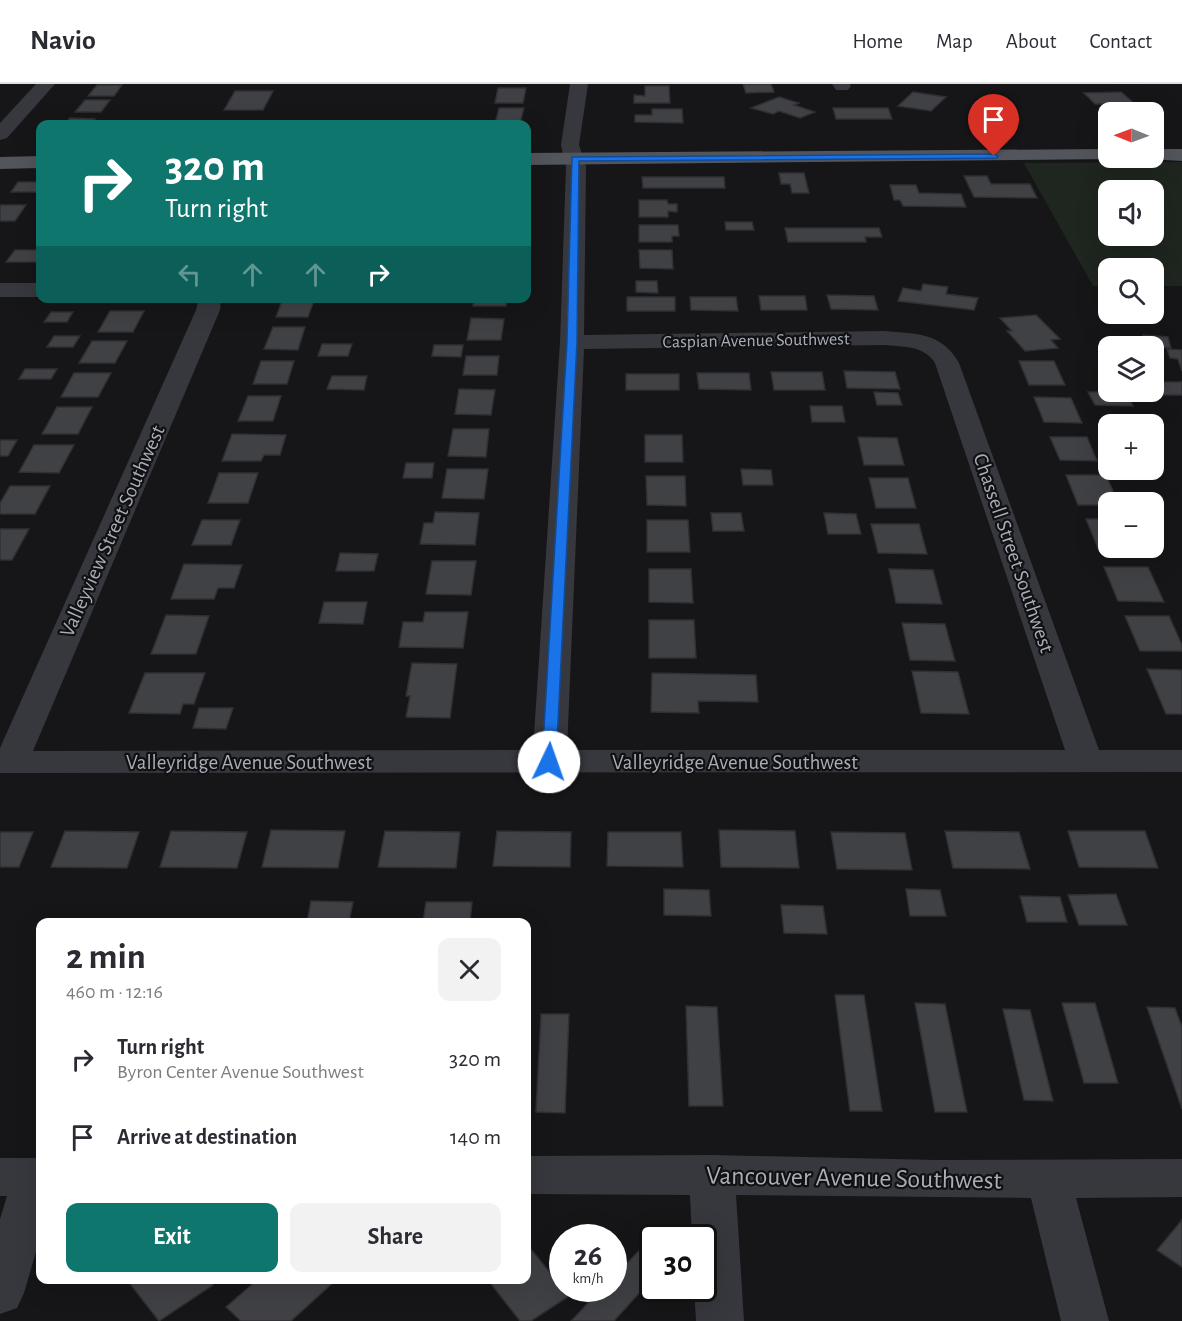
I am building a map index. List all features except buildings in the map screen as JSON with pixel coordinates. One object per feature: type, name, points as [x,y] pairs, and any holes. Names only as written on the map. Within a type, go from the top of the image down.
[{"type":"main road","points":[[531,158],[573,152],[1098,141]]},
{"type":"main road","points":[[1164,141],[1182,141]]},
{"type":"main road","points":[[531,146],[573,152],[1098,155]]},
{"type":"main road","points":[[0,148],[36,148]]},
{"type":"main road","points":[[1164,155],[1182,155]]},
{"type":"main road","points":[[0,163],[36,162]]},
{"type":"street","points":[[0,134],[46,84]]},
{"type":"street","points":[[549,762],[572,342],[573,152],[579,84]]},
{"type":"street","points":[[0,290],[36,290]]},
{"type":"street","name":"Valleyview Street Southwest","points":[[5,762],[209,303]]},
{"type":"street","name":"Caspian Avenue Southwest","points":[[572,342],[884,338],[925,342],[938,348]]},
{"type":"street","name":"Chassell Street Southwest","points":[[938,348],[947,363],[1086,761]]},
{"type":"street","name":"Valleyridge Avenue Southwest","points":[[5,762],[1182,761]]},
{"type":"street","points":[[712,1174],[720,1321]]},
{"type":"street","name":"Vancouver Avenue Southwest","points":[[531,1175],[712,1174],[1049,1180],[1182,1178]]},
{"type":"street","points":[[0,1293],[25,1177]]},
{"type":"street","points":[[1049,1180],[1085,1321]]},
{"type":"shaded area","points":[[1164,162],[1182,162],[1182,286],[1164,286],[1164,258],[1098,258],[1098,286],[1093,286],[1024,163],[1098,163],[1098,168],[1164,168]]},
{"type":"route","points":[[549,762],[572,342],[575,159],[994,156]]}]
